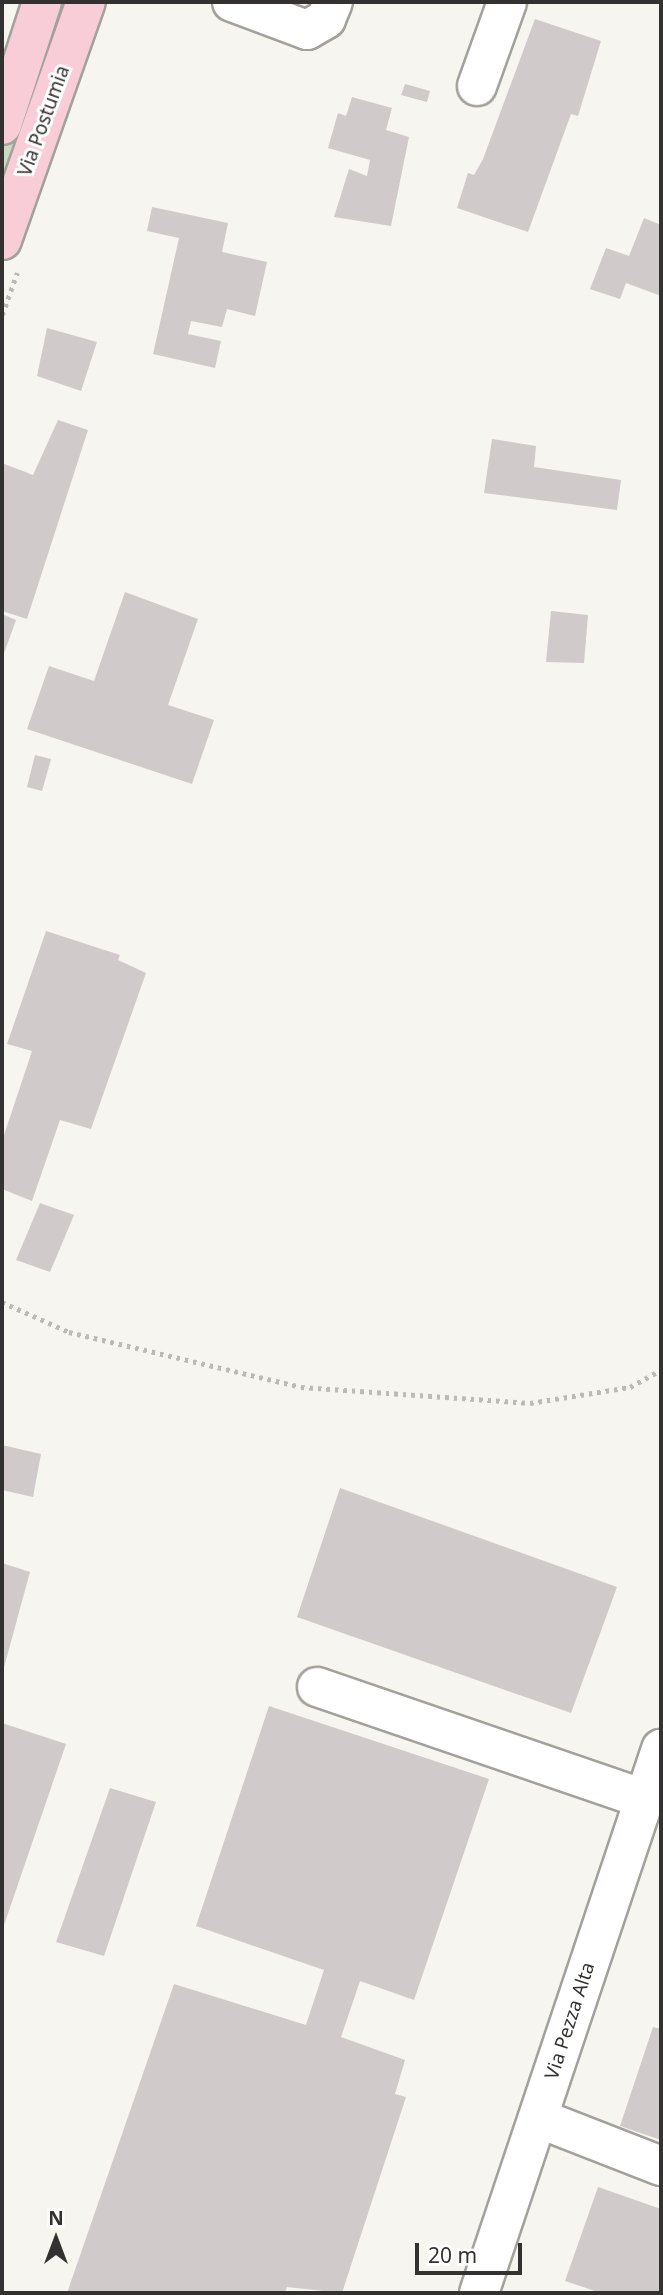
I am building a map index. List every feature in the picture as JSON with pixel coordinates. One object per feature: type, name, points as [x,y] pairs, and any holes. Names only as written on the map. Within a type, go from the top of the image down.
[{"type":"main road","name":"Via Postumia","points":[[2,125],[42,2]]},
{"type":"main road","name":"Via Postumia","points":[[2,240],[86,2]]},
{"type":"street","points":[[232,2],[307,30],[326,19],[332,2]]},
{"type":"street","points":[[477,86],[507,2]]},
{"type":"street","points":[[317,1687],[644,1799]]},
{"type":"street","name":"Via Pezza Alta","points":[[479,2293],[661,1753]]},
{"type":"street","points":[[538,2118],[661,2166]]},
{"type":"path","points":[[2,1302],[69,1332],[301,1387],[443,1400],[530,1403],[630,1387],[661,1370]]},
{"type":"green space","points":[[48,2],[66,2],[2,184],[2,141]]},
{"type":"building","points":[[535,19],[601,41],[578,116],[571,114],[528,232],[457,208],[468,173],[474,175],[483,159]]},
{"type":"building","points":[[405,84],[430,91],[427,102],[401,95]]},
{"type":"building","points":[[352,97],[392,108],[386,130],[409,137],[391,226],[334,217],[349,169],[367,176],[370,160],[328,148],[338,113],[346,116]]},
{"type":"building","points":[[152,207],[228,223],[222,252],[267,262],[255,316],[227,309],[222,327],[191,321],[188,334],[221,341],[215,368],[153,354],[179,238],[147,231]]},
{"type":"building","points":[[644,218],[661,225],[661,296],[626,283],[620,299],[590,289],[606,248],[629,256]]},
{"type":"building","points":[[47,328],[97,342],[81,391],[37,376]]},
{"type":"building","points":[[58,420],[88,430],[27,619],[2,611],[2,463],[33,475]]},
{"type":"building","points":[[492,439],[536,446],[534,467],[621,480],[617,510],[484,493]]},
{"type":"building","points":[[125,592],[198,619],[168,705],[214,720],[192,784],[27,729],[49,666],[94,681]]},
{"type":"building","points":[[551,611],[588,615],[584,663],[546,662]]},
{"type":"building","points":[[2,614],[16,620],[2,659]]},
{"type":"building","points":[[35,755],[51,759],[42,791],[27,787]]},
{"type":"building","points":[[46,931],[120,955],[118,960],[146,973],[91,1129],[60,1120],[32,1201],[2,1189],[2,1141],[32,1051],[7,1044]]},
{"type":"building","points":[[40,1203],[74,1215],[50,1272],[16,1260]]},
{"type":"building","points":[[2,1445],[41,1454],[33,1497],[2,1490]]},
{"type":"building","points":[[340,1488],[617,1587],[571,1713],[297,1617]]},
{"type":"building","points":[[2,1563],[30,1572],[3,1671],[2,1671]]},
{"type":"building","points":[[269,1706],[489,1779],[414,2000],[360,1981],[341,2037],[405,2060],[395,2094],[406,2097],[342,2293],[287,2287],[285,2293],[67,2293],[174,1984],[306,2025],[324,1970],[196,1926]]},
{"type":"building","points":[[2,1723],[66,1744],[2,1931]]},
{"type":"building","points":[[110,1788],[156,1802],[104,1956],[56,1942]]},
{"type":"building","points":[[653,2027],[661,2029],[661,2140],[620,2126]]},
{"type":"building","points":[[598,2187],[661,2209],[661,2293],[601,2293],[565,2281]]}]
